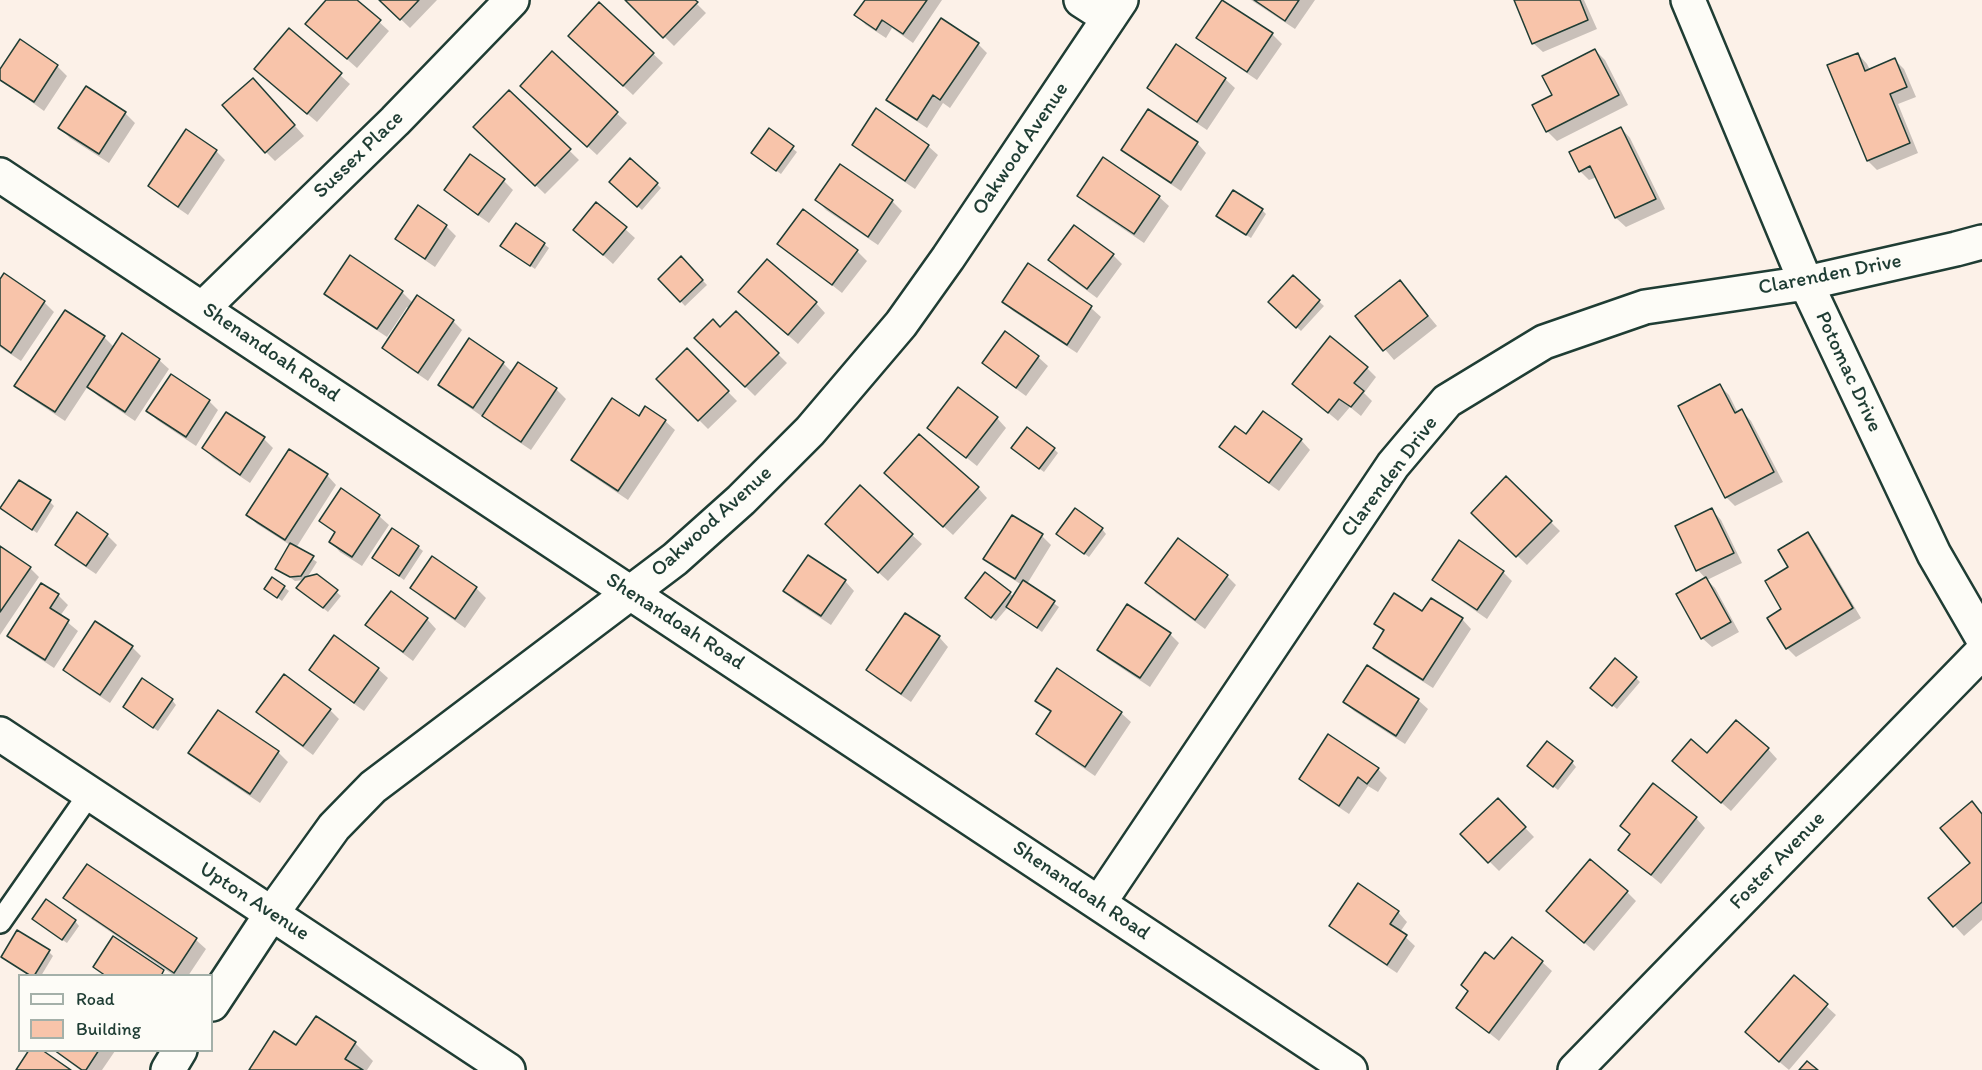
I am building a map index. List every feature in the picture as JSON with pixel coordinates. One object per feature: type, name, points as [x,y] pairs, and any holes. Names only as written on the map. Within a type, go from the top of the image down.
[{"type":"street","name":"Sussex Place","points":[[203,308],[395,121],[512,0]]},
{"type":"street","points":[[1081,0],[1115,9]]},
{"type":"street","name":"Potomac Drive","points":[[1688,0],[1806,283],[1934,554],[1982,637]]},
{"type":"street","name":"Oakwood Avenue","points":[[213,1002],[272,913],[334,827],[373,787],[675,559],[741,500],[810,431],[901,324],[1115,9]]},
{"type":"street","name":"Shenandoah Road","points":[[0,175],[1350,1070]]},
{"type":"street","name":"Clarenden Drive","points":[[1099,903],[1393,465],[1447,401],[1544,342],[1645,307],[1806,283],[1982,242]]},
{"type":"street","name":"Foster Avenue","points":[[1575,1070],[1982,652]]},
{"type":"street","name":"Upton Avenue","points":[[0,734],[508,1070]]},
{"type":"street","points":[[168,1070],[179,1052]]},
{"type":"lane","points":[[0,922],[90,793]]},
{"type":"building","points":[[326,0],[357,0],[381,20],[347,59],[305,24]]},
{"type":"building","points":[[379,0],[419,0],[400,20]]},
{"type":"building","points":[[625,0],[695,0],[698,2],[663,38]]},
{"type":"building","points":[[865,0],[927,0],[903,34],[882,20],[876,30],[854,15]]},
{"type":"building","points":[[1222,0],[1273,33],[1247,72],[1196,38]]},
{"type":"building","points":[[1254,0],[1299,0],[1285,21]]},
{"type":"building","points":[[1514,0],[1580,0],[1588,20],[1532,44]]},
{"type":"building","points":[[599,2],[654,53],[623,86],[568,36]]},
{"type":"building","points":[[941,18],[979,43],[940,100],[933,95],[917,120],[886,100]]},
{"type":"building","points":[[289,28],[342,73],[307,114],[254,69]]},
{"type":"building","points":[[20,39],[58,65],[34,102],[0,80],[0,69]]},
{"type":"building","points":[[1176,44],[1226,78],[1197,122],[1147,88]]},
{"type":"building","points":[[1595,49],[1619,95],[1546,132],[1532,105],[1552,95],[1542,76]]},
{"type":"building","points":[[552,51],[618,112],[587,147],[520,86]]},
{"type":"building","points":[[1858,53],[1865,71],[1895,58],[1907,87],[1890,94],[1910,143],[1867,161],[1827,65]]},
{"type":"building","points":[[253,78],[295,125],[265,153],[222,105]]},
{"type":"building","points":[[86,86],[126,112],[99,154],[58,128]]},
{"type":"building","points":[[509,90],[571,149],[535,186],[473,127]]},
{"type":"building","points":[[876,108],[929,145],[905,181],[852,145]]},
{"type":"building","points":[[1148,109],[1198,142],[1171,183],[1121,150]]},
{"type":"building","points":[[1621,127],[1656,199],[1615,218],[1590,166],[1579,172],[1569,152]]},
{"type":"building","points":[[769,128],[794,146],[776,171],[751,153]]},
{"type":"building","points":[[186,129],[217,150],[178,207],[148,186]]},
{"type":"building","points":[[470,154],[505,179],[478,215],[444,190]]},
{"type":"building","points":[[1103,157],[1160,196],[1134,234],[1077,196]]},
{"type":"building","points":[[630,158],[658,183],[637,207],[609,182]]},
{"type":"building","points":[[840,164],[893,200],[868,237],[815,200]]},
{"type":"building","points":[[1233,190],[1263,209],[1246,235],[1216,216]]},
{"type":"building","points":[[596,202],[627,227],[603,255],[573,230]]},
{"type":"building","points":[[418,205],[447,225],[425,259],[395,239]]},
{"type":"building","points":[[803,209],[858,250],[832,285],[777,244]]},
{"type":"building","points":[[516,223],[545,243],[530,266],[500,246]]},
{"type":"building","points":[[1074,225],[1114,254],[1087,289],[1048,260]]},
{"type":"building","points":[[350,255],[403,291],[377,329],[324,294]]},
{"type":"building","points":[[681,256],[703,280],[680,302],[658,279]]},
{"type":"building","points":[[767,259],[817,302],[788,335],[738,292]]},
{"type":"building","points":[[1028,263],[1092,306],[1067,345],[1002,302]]},
{"type":"building","points":[[4,273],[45,301],[11,353],[0,345],[0,279]]},
{"type":"building","points":[[1293,275],[1320,300],[1296,328],[1268,302]]},
{"type":"building","points":[[1400,280],[1428,316],[1383,351],[1355,316]]},
{"type":"building","points":[[417,295],[454,320],[418,373],[382,348]]},
{"type":"building","points":[[65,310],[105,336],[55,412],[14,386]]},
{"type":"building","points":[[736,311],[779,353],[745,387],[694,338],[713,319],[720,327]]},
{"type":"building","points":[[1005,331],[1039,356],[1016,388],[982,363]]},
{"type":"building","points":[[122,333],[160,359],[125,412],[87,387]]},
{"type":"building","points":[[1330,336],[1368,367],[1354,383],[1364,391],[1351,407],[1339,399],[1328,413],[1292,384]]},
{"type":"building","points":[[469,338],[504,362],[473,408],[438,385]]},
{"type":"building","points":[[687,348],[729,391],[698,421],[656,379]]},
{"type":"building","points":[[518,362],[557,388],[521,442],[482,416]]},
{"type":"building","points":[[171,374],[210,400],[186,437],[146,411]]},
{"type":"building","points":[[1720,384],[1735,413],[1742,409],[1774,472],[1725,498],[1678,406]]},
{"type":"building","points":[[958,387],[998,417],[966,458],[927,428]]},
{"type":"building","points":[[612,398],[639,416],[645,406],[666,420],[618,491],[571,460]]},
{"type":"building","points":[[1263,411],[1302,439],[1269,483],[1219,447],[1235,426],[1246,434]]},
{"type":"building","points":[[226,412],[265,437],[240,475],[202,448]]},
{"type":"building","points":[[1027,427],[1055,448],[1039,469],[1011,448]]},
{"type":"building","points":[[919,434],[979,487],[943,527],[884,473]]},
{"type":"building","points":[[289,449],[328,474],[285,540],[246,515]]},
{"type":"building","points":[[1506,476],[1552,521],[1516,557],[1471,513]]},
{"type":"building","points":[[19,480],[51,500],[32,530],[0,508]]},
{"type":"building","points":[[860,485],[913,534],[878,573],[825,524]]},
{"type":"building","points":[[341,488],[380,515],[352,557],[329,542],[335,532],[319,521]]},
{"type":"building","points":[[1075,508],[1103,528],[1084,554],[1056,534]]},
{"type":"building","points":[[1712,508],[1734,553],[1696,571],[1675,526]]},
{"type":"building","points":[[77,512],[108,534],[86,566],[55,545]]},
{"type":"building","points":[[1012,515],[1043,534],[1015,579],[983,559]]},
{"type":"building","points":[[392,528],[419,546],[399,576],[372,558]]},
{"type":"building","points":[[1808,532],[1853,608],[1786,649],[1767,618],[1781,609],[1765,581],[1788,567],[1778,550]]},
{"type":"building","points":[[1178,538],[1228,575],[1195,620],[1145,583]]},
{"type":"building","points":[[1459,540],[1504,571],[1477,610],[1432,580]]},
{"type":"building","points":[[290,543],[314,556],[301,576],[290,577],[275,569]]},
{"type":"building","points":[[0,546],[31,567],[0,612]]},
{"type":"building","points":[[808,555],[846,580],[821,616],[783,591]]},
{"type":"building","points":[[432,556],[477,587],[455,619],[410,588]]},
{"type":"building","points":[[985,572],[1011,592],[991,618],[965,598]]},
{"type":"building","points":[[317,574],[338,590],[323,608],[296,588],[305,577]]},
{"type":"building","points":[[272,577],[285,586],[277,598],[264,589]]},
{"type":"building","points":[[1706,577],[1731,622],[1701,639],[1676,594]]},
{"type":"building","points":[[1023,580],[1055,601],[1037,628],[1006,607]]},
{"type":"building","points":[[41,583],[59,594],[50,608],[69,620],[45,660],[7,636]]},
{"type":"building","points":[[391,591],[428,618],[403,652],[365,625]]},
{"type":"building","points":[[1394,593],[1422,611],[1431,598],[1463,618],[1423,680],[1373,648],[1384,630],[1374,624]]},
{"type":"building","points":[[1127,604],[1171,633],[1140,678],[1097,650]]},
{"type":"building","points":[[905,613],[940,636],[901,694],[866,670]]},
{"type":"building","points":[[95,621],[133,646],[100,695],[63,670]]},
{"type":"building","points":[[334,635],[379,668],[354,703],[309,670]]},
{"type":"building","points":[[1615,658],[1637,677],[1612,706],[1590,688]]},
{"type":"building","points":[[1367,665],[1419,699],[1396,736],[1343,702]]},
{"type":"building","points":[[1057,668],[1122,712],[1085,767],[1036,734],[1051,711],[1035,701]]},
{"type":"building","points":[[284,674],[331,709],[303,746],[256,712]]},
{"type":"building","points":[[142,678],[173,699],[153,728],[123,707]]},
{"type":"building","points":[[218,710],[279,751],[250,794],[188,753]]},
{"type":"building","points":[[1736,720],[1769,748],[1721,803],[1672,761],[1691,739],[1707,753]]},
{"type":"building","points":[[1328,734],[1379,768],[1367,784],[1358,777],[1339,806],[1299,779]]},
{"type":"building","points":[[1547,741],[1573,761],[1553,787],[1527,766]]},
{"type":"building","points":[[1653,783],[1697,817],[1651,875],[1618,850],[1630,834],[1620,826]]},
{"type":"building","points":[[1498,798],[1526,827],[1488,863],[1460,834]]},
{"type":"building","points":[[1972,801],[1982,814],[1982,902],[1953,927],[1928,898],[1970,863],[1940,828]]},
{"type":"building","points":[[1590,859],[1628,891],[1584,943],[1546,911]]},
{"type":"building","points":[[87,864],[197,938],[174,973],[63,898]]},
{"type":"building","points":[[1358,883],[1399,911],[1390,924],[1407,935],[1387,965],[1329,926]]},
{"type":"building","points":[[46,899],[76,920],[62,940],[32,919]]},
{"type":"building","points":[[17,930],[50,950],[35,974],[28,974],[1,957]]},
{"type":"building","points":[[113,936],[164,970],[162,974],[103,974],[93,967]]},
{"type":"building","points":[[1512,937],[1543,961],[1489,1033],[1456,1008],[1468,991],[1461,985],[1485,952],[1494,959]]},
{"type":"building","points":[[1794,975],[1828,1004],[1779,1062],[1745,1032]]},
{"type":"building","points":[[316,1016],[356,1042],[345,1059],[363,1070],[249,1070],[274,1031],[296,1045]]},
{"type":"building","points":[[28,1052],[45,1052],[71,1070],[16,1070]]},
{"type":"building","points":[[57,1052],[98,1052],[86,1070],[82,1070]]},
{"type":"building","points":[[1807,1061],[1818,1070],[1799,1070]]}]
